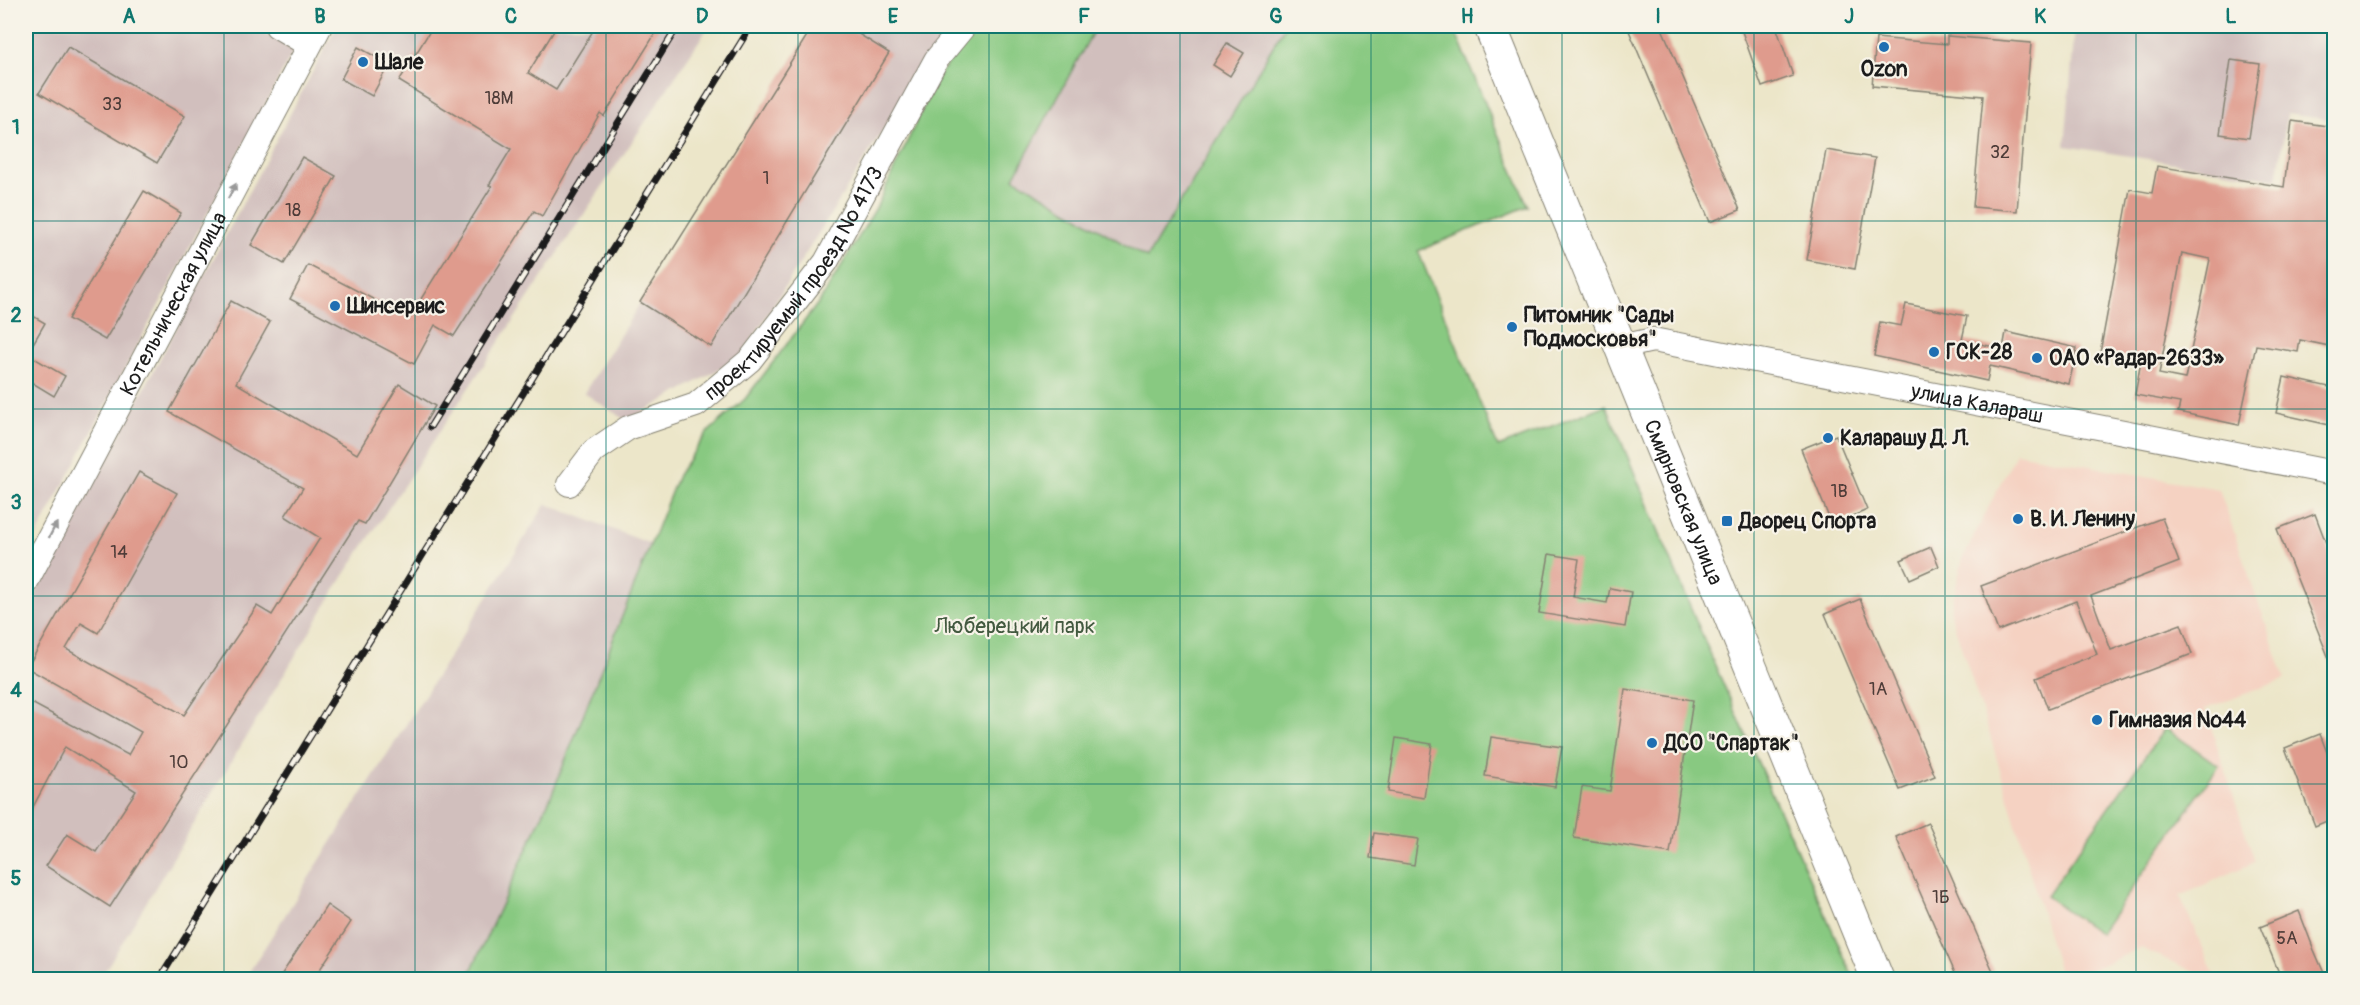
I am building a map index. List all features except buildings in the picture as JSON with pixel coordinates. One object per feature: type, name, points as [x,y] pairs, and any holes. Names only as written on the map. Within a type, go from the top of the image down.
[{"type":"main road","name":"Смирновская улица","points":[[1490,26],[1878,980]]},
{"type":"street","points":[[277,26],[315,35]]},
{"type":"street","name":"проектируемый проезд № 4173","points":[[569,484],[594,451],[628,428],[696,405],[750,360],[826,262],[936,60],[964,26]]},
{"type":"street","name":"Котельническая улица","points":[[26,582],[315,35]]},
{"type":"street","name":"улица Калараш","points":[[1621,347],[1653,340],[2334,473]]},
{"type":"shaded area","points":[[26,26],[252,26],[294,50],[26,556]]},
{"type":"shaded area","points":[[337,26],[709,26],[343,577],[100,979],[26,980],[26,611]]},
{"type":"shaded area","points":[[813,26],[951,26],[929,57],[741,357],[627,421],[584,393]]},
{"type":"shaded area","points":[[1096,26],[1285,26],[1148,258],[1014,178]]},
{"type":"shaded area","points":[[2075,26],[2334,26],[2334,120],[2287,114],[2277,179],[2065,146]]},
{"type":"shaded area","name":"Гимназия №44","points":[[2016,453],[2219,489],[2285,679],[2205,709],[2255,862],[2180,896],[2216,979],[2210,979],[2141,948],[2070,979],[2061,979],[1989,732],[1950,612],[1963,558]]},
{"type":"shaded area","points":[[546,504],[651,544],[552,794],[467,979],[244,980]]},
{"type":"green space","name":"Люберецкий парк","points":[[979,26],[1096,26],[1014,178],[1147,258],[1285,26],[1453,26],[1528,206],[1418,251],[1498,447],[1606,405],[1714,663],[1854,979],[467,980],[552,794],[678,475],[707,433],[745,399],[822,298],[876,208],[938,76]]},
{"type":"green space","points":[[2165,728],[2219,766],[2100,934],[2046,896]]},
{"type":"railway","points":[[430,427],[678,26]]},
{"type":"railway","points":[[159,980],[751,26]]},
{"type":"place","name":"Ozon","points":[[1884,47]]},
{"type":"place","name":"Шале","points":[[363,62]]},
{"type":"place","name":"Шинсервис","points":[[335,306]]},
{"type":"place","name":"Питомник \"Сады Подмосковья\"","points":[[1512,327]]},
{"type":"place","name":"ГСК-28","points":[[1934,352]]},
{"type":"place","name":"ОАО «Радар-2633»","points":[[2037,358]]},
{"type":"place","name":"Каларашу Д. Л.","points":[[1828,438]]},
{"type":"place","name":"В. И. Ленину","points":[[2018,519]]},
{"type":"place","name":"Дворец Спорта","points":[[1727,521]]},
{"type":"place","name":"Гимназия №44","points":[[2097,720]]},
{"type":"place","name":"ДСО \"Спартак\"","points":[[1652,743]]}]
